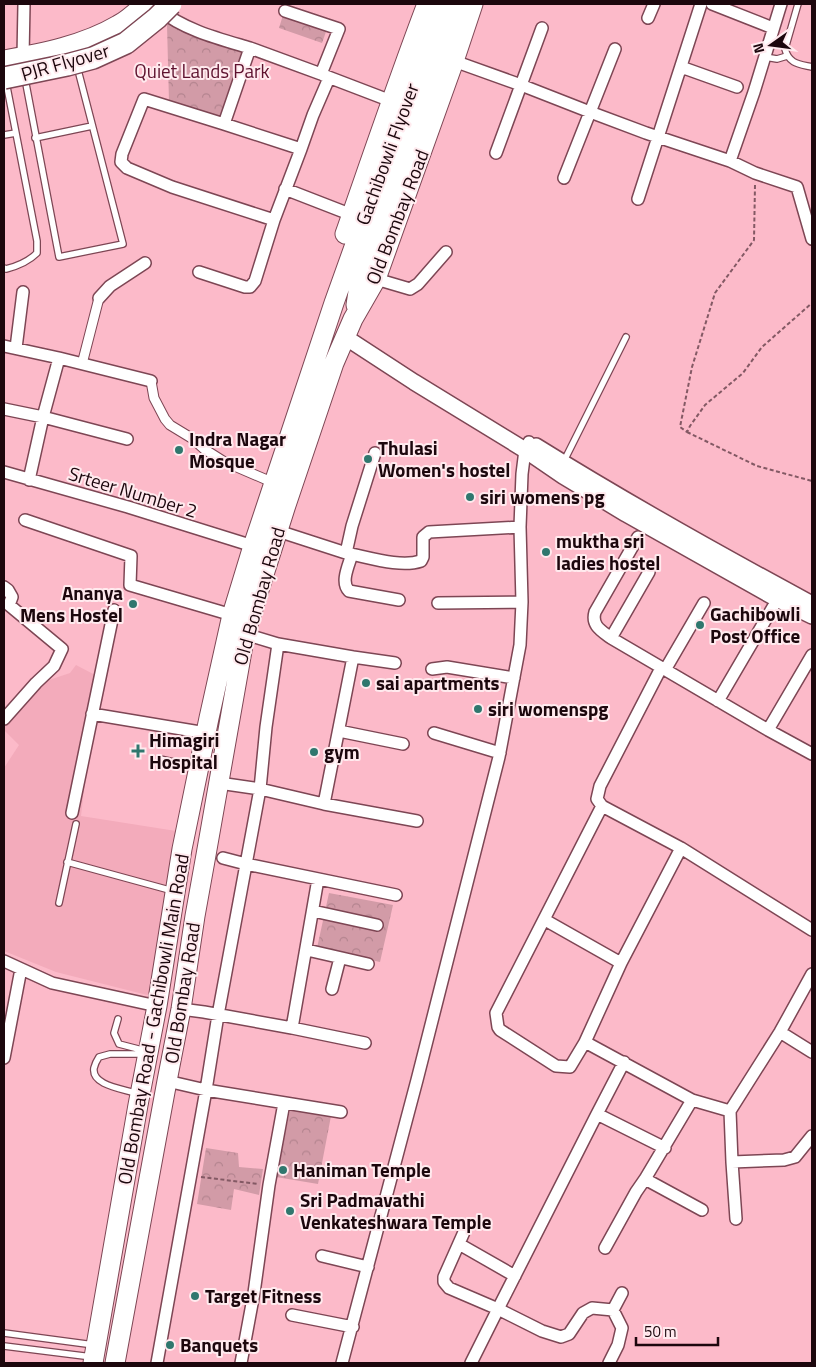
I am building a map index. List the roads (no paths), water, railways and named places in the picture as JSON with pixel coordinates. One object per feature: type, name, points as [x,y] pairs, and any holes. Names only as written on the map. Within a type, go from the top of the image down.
[{"type":"highway","name":"PJR Flyover","points":[[4,80],[93,58],[118,47],[126,43],[157,18],[166,6]]},
{"type":"main road","points":[[4,60],[80,43],[119,25],[145,4]]},
{"type":"main road","name":"Old Bombay Road","points":[[334,303],[334,265],[427,4]]},
{"type":"main road","name":"Gachibowli Flyover","points":[[353,333],[360,277],[441,4]]},
{"type":"main road","name":"Gachibowli Flyover","points":[[334,303],[360,277],[460,4]]},
{"type":"main road","name":"Old Bombay Road","points":[[360,277],[454,61],[473,4]]},
{"type":"main road","points":[[4,80],[26,84],[87,68],[132,49],[166,6]]},
{"type":"main road","name":"Old Bombay Road - Gachibowli Main Road","points":[[94,1355],[157,1006],[182,849],[232,615],[252,546],[334,303]]},
{"type":"main road","name":"Old Bombay Road","points":[[115,1363],[182,1009],[194,916],[215,856],[219,783],[245,634],[334,363],[353,333]]},
{"type":"street","points":[[23,56],[24,4]]},
{"type":"street","points":[[648,18],[654,4]]},
{"type":"street","points":[[638,199],[702,4]]},
{"type":"street","points":[[712,4],[773,28]]},
{"type":"street","points":[[730,161],[754,92],[781,4]]},
{"type":"street","points":[[166,6],[202,33],[250,48],[391,102]]},
{"type":"street","points":[[199,272],[245,287],[250,287],[255,281],[274,220],[313,115],[339,28],[285,11]]},
{"type":"street","points":[[496,152],[542,28]]},
{"type":"street","points":[[224,124],[250,48]]},
{"type":"street","points":[[564,178],[615,49]]},
{"type":"street","points":[[454,61],[797,187],[812,239]]},
{"type":"street","points":[[681,67],[737,87]]},
{"type":"street","points":[[274,220],[172,187],[127,168],[121,162],[122,154],[144,99],[301,150]]},
{"type":"street","points":[[285,189],[352,215]]},
{"type":"street","points":[[360,277],[410,288],[418,284],[446,252]]},
{"type":"street","points":[[82,364],[99,298],[110,286],[145,263]]},
{"type":"street","points":[[16,348],[23,292]]},
{"type":"street","points":[[353,333],[392,361],[527,446],[563,463],[730,560],[812,604]]},
{"type":"street","points":[[4,346],[150,381],[154,398],[170,425],[223,461],[274,483]]},
{"type":"street","points":[[30,480],[59,358]]},
{"type":"street","points":[[4,408],[127,438]]},
{"type":"street","points":[[342,1363],[417,1080],[500,753],[520,645],[522,602],[520,527],[522,474],[527,446]]},
{"type":"street","points":[[527,446],[563,476],[626,514],[777,599],[812,616]]},
{"type":"street","points":[[374,453],[352,526],[344,582],[345,587],[349,591],[400,600]]},
{"type":"street","name":"Srteer Number 2","points":[[4,472],[128,507],[252,546]]},
{"type":"street","points":[[25,520],[131,556],[130,585],[232,615]]},
{"type":"street","points":[[278,531],[349,554],[396,562],[416,562],[421,561],[423,557],[423,537],[429,532],[520,527]]},
{"type":"street","points":[[638,537],[595,612],[594,617],[597,628],[663,669],[812,754]]},
{"type":"street","points":[[611,638],[649,572]]},
{"type":"street","points":[[4,587],[12,597],[6,608],[62,649],[54,666],[36,683],[4,720]]},
{"type":"street","points":[[438,604],[522,602]]},
{"type":"street","points":[[704,603],[663,669],[600,786],[597,799],[602,806],[681,848],[812,930]]},
{"type":"street","points":[[718,701],[773,607]]},
{"type":"street","points":[[72,813],[114,610]]},
{"type":"street","points":[[245,634],[278,644],[395,663]]},
{"type":"street","points":[[157,1363],[218,1015],[260,790],[266,727],[278,644]]},
{"type":"street","points":[[768,730],[812,655]]},
{"type":"street","points":[[324,804],[352,657]]},
{"type":"street","points":[[432,669],[447,667],[514,678]]},
{"type":"street","points":[[92,714],[206,733]]},
{"type":"street","points":[[339,731],[403,744]]},
{"type":"street","points":[[434,733],[500,753]]},
{"type":"street","points":[[219,783],[417,821]]},
{"type":"street","points":[[602,806],[496,1013],[500,1030],[556,1066],[570,1067],[586,1042],[621,963],[681,848]]},
{"type":"street","points":[[215,856],[396,895]]},
{"type":"street","points":[[292,1028],[318,879]]},
{"type":"street","points":[[313,912],[377,925]]},
{"type":"street","points":[[545,920],[621,963]]},
{"type":"street","points":[[307,950],[368,964]]},
{"type":"street","points":[[332,989],[340,958]]},
{"type":"street","points":[[4,961],[52,983],[157,1006]]},
{"type":"street","points":[[4,1058],[21,969]]},
{"type":"street","points":[[736,1219],[730,1111],[780,1032],[812,974]]},
{"type":"street","points":[[182,1009],[365,1043]]},
{"type":"street","points":[[780,1032],[812,1052]]},
{"type":"street","points":[[586,1042],[692,1100],[730,1111]]},
{"type":"street","points":[[471,1363],[624,1062]]},
{"type":"street","points":[[167,1081],[206,1090],[341,1112]]},
{"type":"street","points":[[605,1248],[636,1192],[665,1148],[692,1100]]},
{"type":"street","points":[[241,1363],[284,1103]]},
{"type":"street","points":[[598,1114],[665,1148]]},
{"type":"street","points":[[732,1162],[784,1160],[795,1156],[812,1136]]},
{"type":"street","points":[[646,1179],[702,1210]]},
{"type":"street","points":[[464,1232],[444,1277],[444,1282],[449,1288],[560,1338],[569,1334],[583,1314],[592,1308],[613,1310]]},
{"type":"street","points":[[459,1244],[515,1276]]},
{"type":"street","points":[[322,1256],[368,1267]]},
{"type":"street","points":[[613,1310],[622,1293]]},
{"type":"street","points":[[609,1363],[618,1345],[622,1328],[613,1310]]},
{"type":"street","points":[[292,1315],[352,1326]]},
{"type":"lane","points":[[798,4],[785,49],[790,60],[812,67]]},
{"type":"lane","points":[[764,56],[777,59],[787,56]]},
{"type":"lane","points":[[26,84],[58,257],[123,244],[78,70]]},
{"type":"lane","points":[[4,80],[37,241],[37,253],[31,259],[18,266],[4,268]]},
{"type":"lane","points":[[35,138],[92,126]]},
{"type":"lane","points":[[4,135],[16,133]]},
{"type":"lane","points":[[563,463],[626,337]]},
{"type":"lane","points":[[160,759],[199,768]]},
{"type":"lane","points":[[59,904],[76,824]]},
{"type":"lane","points":[[68,862],[176,892]]},
{"type":"lane","points":[[118,1019],[114,1033],[119,1044],[148,1053]]},
{"type":"lane","points":[[140,1095],[105,1084],[96,1078],[94,1069],[99,1057],[110,1054],[133,1055],[148,1053]]},
{"type":"lane","points":[[4,1333],[94,1355]]},
{"type":"lane","points":[[4,1346],[94,1355]]},
{"type":"place","name":"Indra Nagar Mosque","points":[[179,450]]},
{"type":"place","name":"Thulasi Women's hostel","points":[[368,459]]},
{"type":"place","name":"siri womens pg","points":[[470,497]]},
{"type":"place","name":"muktha sri ladies hostel","points":[[546,552]]},
{"type":"place","name":"Ananya Mens Hostel","points":[[133,604]]},
{"type":"place","name":"Gachibowli Post Office","points":[[700,625]]},
{"type":"place","name":"sai apartments","points":[[366,683]]},
{"type":"place","name":"siri womenspg","points":[[478,709]]},
{"type":"place","name":"Himagiri Hospital","points":[[138,751]]},
{"type":"place","name":"gym","points":[[314,752]]},
{"type":"place","name":"Haniman Temple","points":[[283,1170]]},
{"type":"place","name":"Sri Padmavathi Venkateshwara Temple","points":[[290,1211]]},
{"type":"place","name":"Target Fitness","points":[[195,1296]]},
{"type":"place","name":"Banquets","points":[[170,1345]]},
{"type":"park label","name":"Quiet Lands Park","points":[[202,71]]}]
